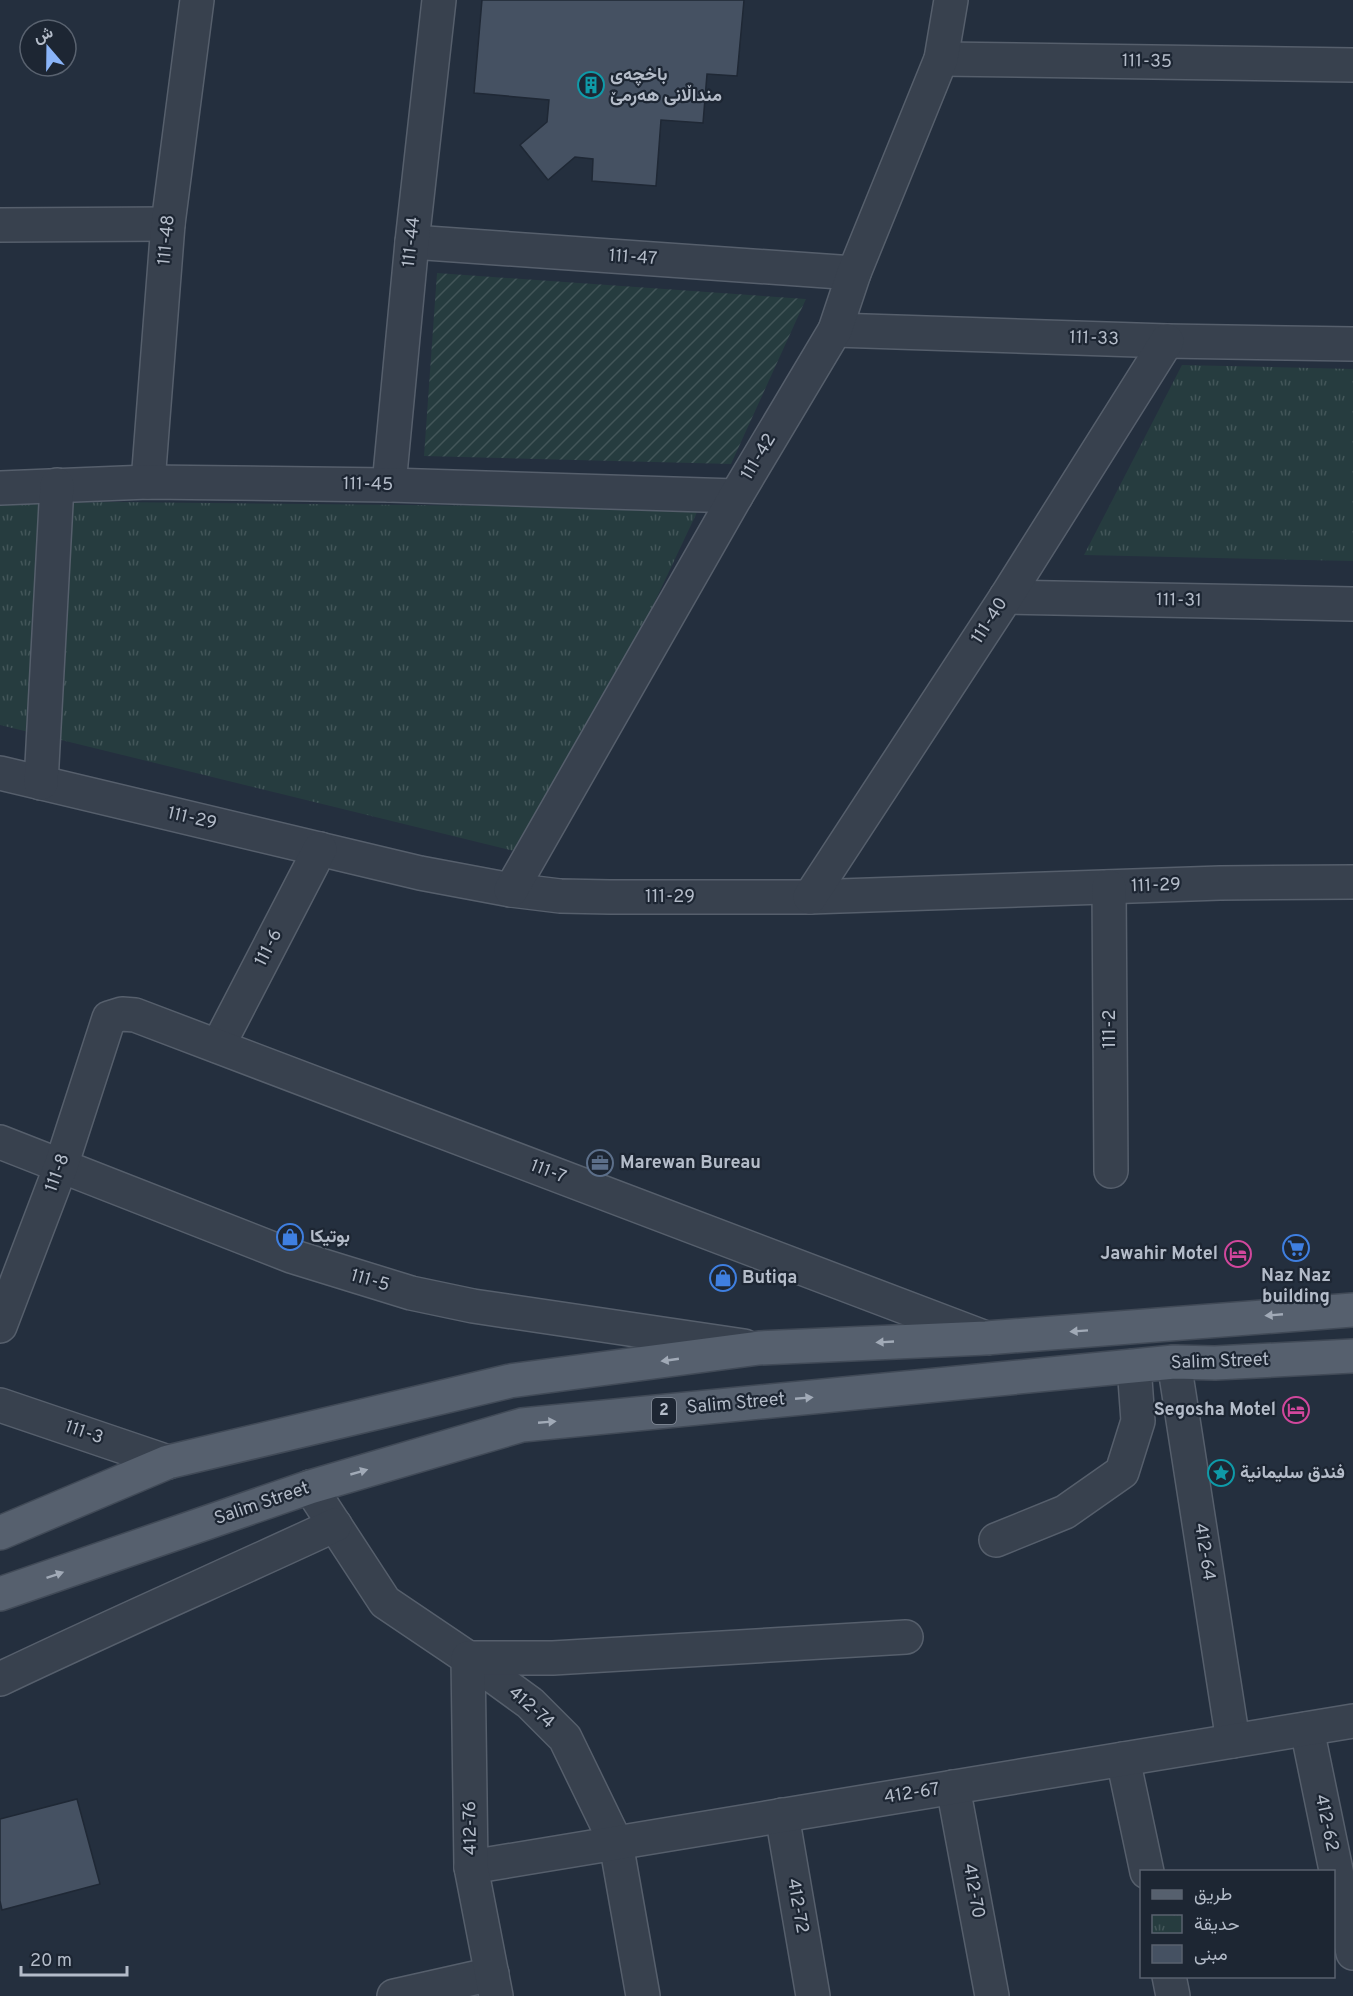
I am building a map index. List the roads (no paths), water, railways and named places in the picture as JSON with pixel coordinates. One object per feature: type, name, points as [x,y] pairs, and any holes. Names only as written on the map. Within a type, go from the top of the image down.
[{"type":"main road","points":[[0,1533],[168,1462],[510,1381],[759,1348],[986,1338],[1353,1310]]},
{"type":"main road","name":"Salim Street","points":[[0,1594],[310,1487],[522,1425],[1174,1362],[1215,1363],[1353,1356]]},
{"type":"street","name":"111-48","points":[[148,482],[168,224],[197,0]]},
{"type":"street","name":"111-44","points":[[389,485],[412,242],[439,0]]},
{"type":"street","name":"111-42","points":[[511,890],[736,496],[835,330],[854,273],[941,59],[951,0]]},
{"type":"street","name":"111-35","points":[[941,59],[1353,65]]},
{"type":"street","points":[[0,225],[168,224]]},
{"type":"street","name":"111-47","points":[[412,242],[854,273]]},
{"type":"street","name":"111-33","points":[[835,330],[1167,341],[1353,344]]},
{"type":"street","name":"111-40","points":[[810,897],[1006,597],[1167,341]]},
{"type":"street","name":"111-45","points":[[0,488],[148,482],[389,485],[736,496]]},
{"type":"street","points":[[41,783],[57,485]]},
{"type":"street","name":"111-31","points":[[1006,597],[1353,604]]},
{"type":"street","name":"111-29","points":[[0,773],[443,878],[561,896],[810,897],[1353,882]]},
{"type":"street","name":"111-6","points":[[218,1046],[320,849]]},
{"type":"street","name":"111-2","points":[[1109,887],[1111,1170]]},
{"type":"street","name":"111-7","points":[[109,1018],[122,1014],[135,1015],[986,1338]]},
{"type":"street","name":"111-8","points":[[0,1326],[61,1166],[109,1018]]},
{"type":"street","name":"111-5","points":[[0,1142],[291,1256],[411,1293],[473,1306],[759,1348]]},
{"type":"street","name":"412-64","points":[[1174,1362],[1233,1741]]},
{"type":"street","points":[[996,1540],[1065,1512],[1122,1472],[1138,1421],[1134,1366]]},
{"type":"street","name":"111-3","points":[[0,1405],[168,1462]]},
{"type":"street","name":"412-74","points":[[310,1487],[385,1602],[530,1703],[565,1738],[616,1843],[643,1996]]},
{"type":"street","points":[[0,1679],[121,1621],[197,1589],[335,1525]]},
{"type":"street","points":[[468,1658],[553,1658],[906,1637]]},
{"type":"street","name":"412-76","points":[[468,1658],[471,1867],[494,1985]]},
{"type":"street","name":"412-67","points":[[471,1867],[1353,1721]]},
{"type":"street","name":"412-62","points":[[1307,1729],[1353,1953]]},
{"type":"street","points":[[1124,1759],[1147,1870]]},
{"type":"street","name":"412-70","points":[[953,1787],[992,1996]]},
{"type":"street","name":"412-72","points":[[782,1815],[813,1996]]},
{"type":"street","points":[[1169,1978],[1173,1996]]},
{"type":"street","points":[[394,1996],[494,1985]]},
{"type":"place","name":"باخچەی منداڵانی هەرمێ","points":[[591,85]]},
{"type":"place","name":"Marewan Bureau","points":[[600,1163]]},
{"type":"place","name":"بوتيكا","points":[[290,1237]]},
{"type":"place","name":"Naz Naz building","points":[[1296,1248]]},
{"type":"place","name":"Jawahir Motel","points":[[1238,1254]]},
{"type":"place","name":"Butiqa","points":[[723,1278]]},
{"type":"place","name":"Segosha Motel","points":[[1296,1410]]},
{"type":"place","name":"فندق سليمانية","points":[[1221,1473]]}]
